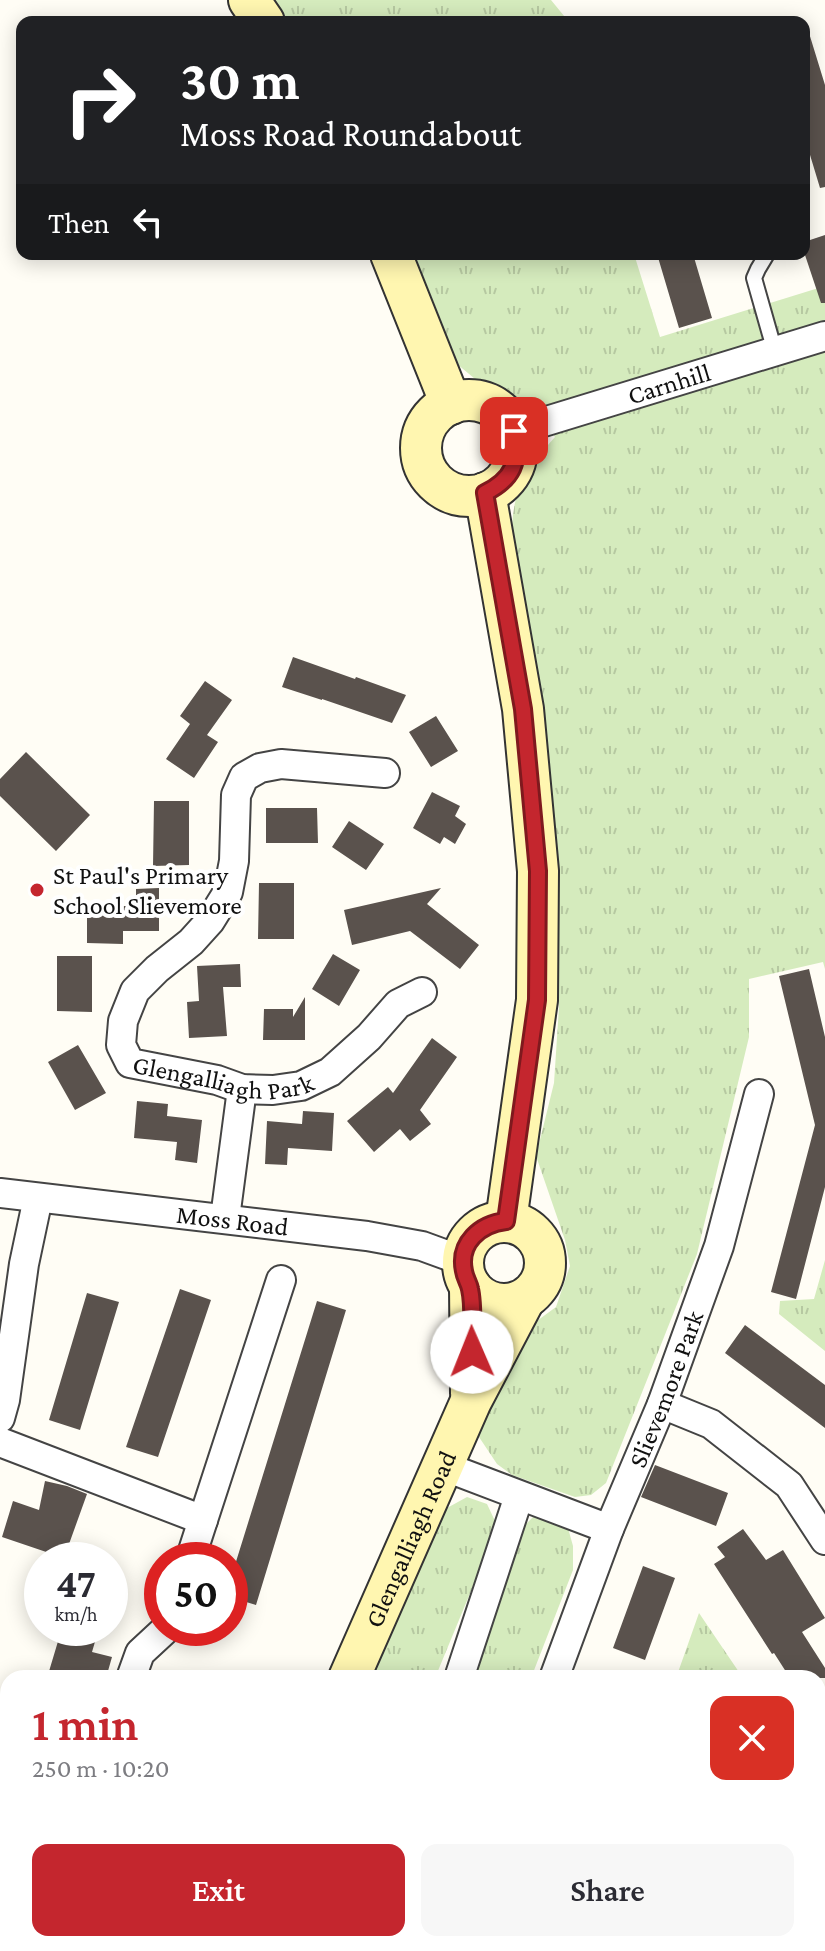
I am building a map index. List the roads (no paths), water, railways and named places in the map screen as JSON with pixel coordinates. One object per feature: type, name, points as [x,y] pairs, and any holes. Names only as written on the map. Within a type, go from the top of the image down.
[{"type":"main road","points":[[393,260],[451,404]]},
{"type":"main road","points":[[466,400],[482,401],[497,408],[508,419],[517,448],[515,463],[498,487],[469,496],[440,486],[429,475],[423,461],[424,432],[439,410],[451,404],[466,400]]},
{"type":"main road","points":[[485,493],[523,709],[538,871],[537,1000],[506,1221]]},
{"type":"main road","points":[[493,1222],[520,1224],[540,1241],[545,1253],[546,1267],[535,1291],[524,1300],[511,1304],[485,1300],[467,1274],[465,1248],[481,1228],[493,1222]]},
{"type":"main road","name":"Glengalliagh Road","points":[[467,1274],[471,1401]]},
{"type":"main road","name":"Glengalliagh Road","points":[[353,1670],[471,1401],[524,1300]]},
{"type":"street","name":"Carnhill","points":[[514,431],[825,336]]},
{"type":"street","name":"Glengalliagh Park","points":[[385,773],[281,764],[260,768],[244,777],[236,795],[234,861],[228,892],[210,921],[191,942],[135,991],[123,1021],[121,1045],[130,1063],[217,1080],[242,1089],[273,1090],[301,1086],[330,1072],[369,1037],[398,1004],[422,992]]},
{"type":"street","points":[[225,1218],[242,1089]]},
{"type":"street","name":"Slievemore Park","points":[[557,1670],[609,1529],[662,1404],[719,1246],[759,1094]]},
{"type":"street","name":"Moss Road","points":[[0,1193],[367,1236],[422,1246],[467,1274]]},
{"type":"street","points":[[0,1418],[24,1264],[38,1198]]},
{"type":"street","points":[[196,1542],[281,1280]]},
{"type":"street","points":[[662,1404],[711,1424],[789,1485],[825,1540]]},
{"type":"street","points":[[0,1442],[203,1520]]},
{"type":"street","points":[[443,1466],[609,1529]]},
{"type":"street","points":[[462,1670],[519,1496]]},
{"type":"street","points":[[134,1670],[140,1653],[148,1646]]},
{"type":"lane","points":[[764,260],[754,278],[775,352]]},
{"type":"place","name":"St Paul's Primary School Slievemore","points":[[37,890]]}]
